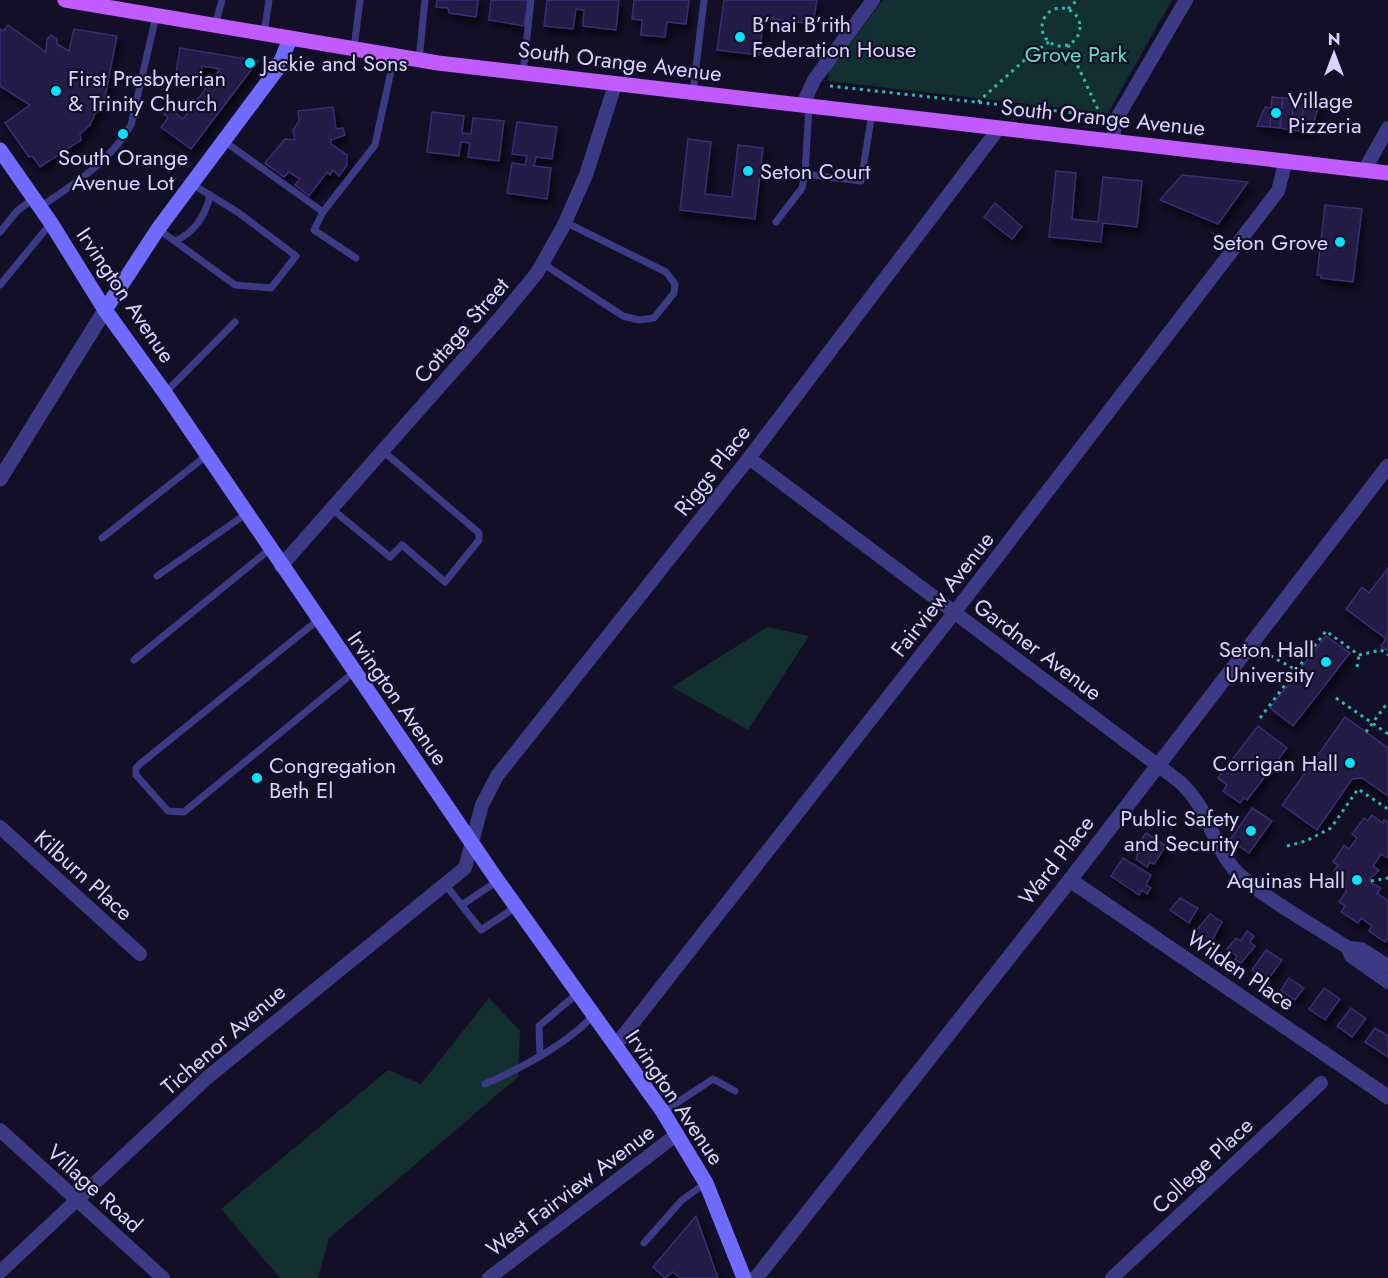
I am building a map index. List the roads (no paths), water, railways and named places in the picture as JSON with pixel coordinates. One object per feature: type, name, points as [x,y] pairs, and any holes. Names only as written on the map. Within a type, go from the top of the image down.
[{"type":"main road","name":"South Orange Avenue","points":[[65,0],[394,57],[615,85],[872,112],[1388,173]]},
{"type":"main road","points":[[105,310],[158,229],[278,68],[290,39]]},
{"type":"main road","name":"Irvington Avenue","points":[[0,150],[51,223],[105,310],[165,393],[353,673],[593,1017],[663,1112],[706,1183],[744,1278]]},
{"type":"street","points":[[806,105],[814,80],[873,0]]},
{"type":"street","points":[[1112,140],[1117,118],[1186,0]]},
{"type":"street","name":"Cottage Street","points":[[281,566],[499,319],[542,263],[565,222],[586,175],[615,85]]},
{"type":"street","name":"Riggs Place","points":[[473,843],[482,805],[497,776],[748,458],[999,128]]},
{"type":"street","points":[[1364,171],[1388,128]]},
{"type":"street","name":"Fairview Avenue","points":[[615,1046],[954,613],[1278,191],[1286,160]]},
{"type":"street","points":[[0,479],[105,310]]},
{"type":"street","name":"Gardner Avenue","points":[[748,458],[1193,794],[1203,808],[1223,853],[1244,879],[1348,948]]},
{"type":"street","name":"Ward Place","points":[[756,1278],[1070,880],[1388,466]]},
{"type":"street","name":"Kilburn Place","points":[[0,827],[140,954]]},
{"type":"street","name":"Tichenor Avenue","points":[[0,1272],[208,1077],[465,868],[473,843]]},
{"type":"street","name":"Wilden Place","points":[[1070,880],[1388,1097]]},
{"type":"street","points":[[1388,966],[1361,949],[1348,948],[1351,956],[1388,982]]},
{"type":"street","name":"College Place","points":[[1112,1278],[1321,1083]]},
{"type":"street","name":"Village Road","points":[[0,1130],[163,1278]]},
{"type":"street","name":"West Fairview Avenue","points":[[489,1278],[676,1135]]},
{"type":"lane","points":[[215,26],[222,0]]},
{"type":"lane","points":[[264,34],[269,0]]},
{"type":"lane","points":[[354,50],[360,0]]},
{"type":"lane","points":[[419,60],[425,0]]},
{"type":"lane","points":[[523,72],[531,0]]},
{"type":"lane","points":[[693,92],[704,0]]},
{"type":"lane","points":[[0,232],[17,211],[37,203],[94,169],[122,141],[131,125],[156,16]]},
{"type":"lane","points":[[356,258],[314,230],[323,212],[375,145],[394,57]]},
{"type":"lane","points":[[776,222],[802,188],[805,174],[806,105]]},
{"type":"lane","points":[[805,174],[861,181],[872,112]]},
{"type":"lane","points":[[224,141],[323,212]]},
{"type":"lane","points":[[158,229],[236,285],[271,288],[296,256],[192,184]]},
{"type":"lane","points":[[175,241],[185,237],[207,211],[210,195]]},
{"type":"lane","points":[[542,263],[623,316],[639,320],[654,318],[674,293],[675,284],[666,272],[565,222]]},
{"type":"lane","points":[[0,285],[51,223]]},
{"type":"lane","points":[[165,393],[235,322]]},
{"type":"lane","points":[[332,509],[390,557],[402,545],[445,582],[479,540],[479,533],[383,451]]},
{"type":"lane","points":[[102,538],[206,456]]},
{"type":"lane","points":[[157,576],[246,514]]},
{"type":"lane","points":[[134,660],[270,549]]},
{"type":"lane","points":[[318,620],[140,764],[136,768],[139,779],[168,811],[183,812],[353,673]]},
{"type":"lane","points":[[462,905],[497,881]]},
{"type":"lane","points":[[446,884],[481,930],[516,907]]},
{"type":"lane","points":[[540,1055],[539,1026],[578,993]]},
{"type":"lane","points":[[485,1084],[540,1055],[580,1029],[593,1017]]},
{"type":"lane","points":[[663,1112],[713,1078],[735,1091]]},
{"type":"lane","points":[[644,1243],[682,1200],[706,1183]]},
{"type":"place","name":"B’nai B’rith Federation House","points":[[740,37]]},
{"type":"place","name":"Jackie and Sons","points":[[250,63]]},
{"type":"place","name":"First Presbyterian & Trinity Church","points":[[56,91]]},
{"type":"place","name":"Village Pizzeria","points":[[1276,113]]},
{"type":"place","name":"South Orange Avenue Lot","points":[[123,134]]},
{"type":"place","name":"Seton Court","points":[[748,171]]},
{"type":"place","name":"Seton Grove","points":[[1340,242]]},
{"type":"place","name":"Seton Hall University","points":[[1326,662]]},
{"type":"place","name":"Corrigan Hall","points":[[1350,763]]},
{"type":"place","name":"Congregation Beth El","points":[[257,778]]},
{"type":"place","name":"Public Safety and Security","points":[[1251,831]]},
{"type":"place","name":"Aquinas Hall","points":[[1357,880]]},
{"type":"park label","name":"Grove Park","points":[[1076,54]]}]
